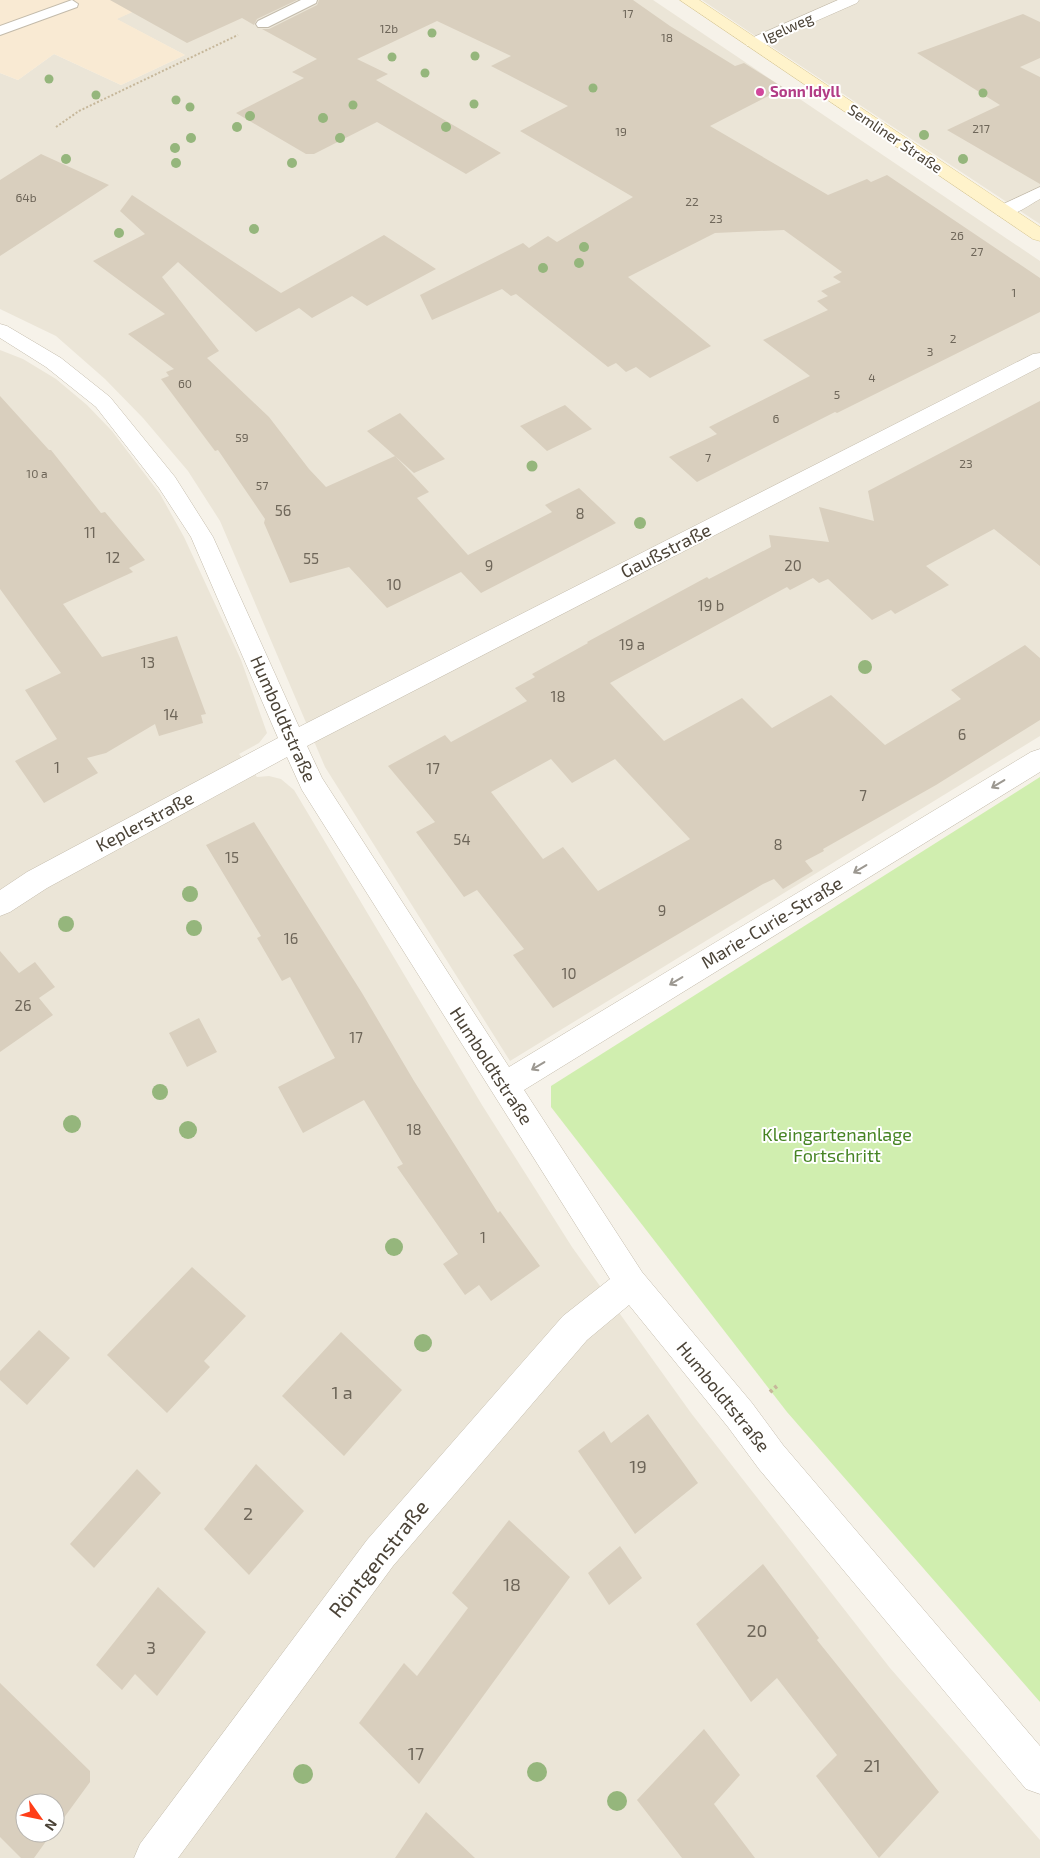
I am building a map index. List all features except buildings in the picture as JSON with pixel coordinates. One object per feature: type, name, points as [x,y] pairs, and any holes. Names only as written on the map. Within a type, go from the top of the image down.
[{"type":"street","name":"Semliner Straße","points":[[688,0],[1040,235]]},
{"type":"street","name":"Igelweg","points":[[753,43],[851,0]]},
{"type":"street","points":[[1004,211],[1040,192]]},
{"type":"street","name":"Humboldtstraße","points":[[0,330],[31,347],[71,375],[104,404],[147,455],[181,501],[202,537],[311,783],[631,1283],[784,1472],[1040,1775]]},
{"type":"street","name":"Gaußstraße","points":[[292,742],[1040,359]]},
{"type":"street","name":"Keplerstraße","points":[[0,904],[37,880],[292,742]]},
{"type":"street","name":"Marie-Curie-Straße","points":[[504,1086],[1040,759]]},
{"type":"street","name":"Röntgenstraße","points":[[154,1858],[218,1768],[380,1553],[575,1328],[631,1283]]},
{"type":"lane","points":[[263,24],[312,0]]},
{"type":"lane","points":[[0,31],[73,1]]},
{"type":"path","points":[[56,127],[79,111],[263,24]]},
{"type":"shaded area","points":[[0,0],[159,0],[117,19],[185,55],[121,85],[54,54],[18,80],[0,73]]},
{"type":"shaded area","points":[[159,0],[653,0],[1040,261],[1040,736],[510,1061],[325,767],[220,521],[188,471],[143,418],[105,379],[56,336],[0,309],[0,73],[18,80],[54,54],[121,85],[185,55],[116,19]]},
{"type":"shaded area","points":[[702,0],[1040,0],[1040,224],[754,35]]},
{"type":"shaded area","points":[[0,350],[23,359],[56,379],[87,405],[112,431],[160,494],[184,537],[241,660],[267,733],[259,743],[239,754],[257,777],[269,776],[281,779],[294,790],[482,1105],[572,1247],[691,1413],[890,1668],[1040,1840],[1040,1858],[0,1858]]},
{"type":"green space","name":"Kleingartenanlage Fortschritt","points":[[1040,777],[1040,1702],[787,1412],[551,1107],[551,1086]]},
{"type":"place","name":"Sonn'Idyll","points":[[760,92]]}]
